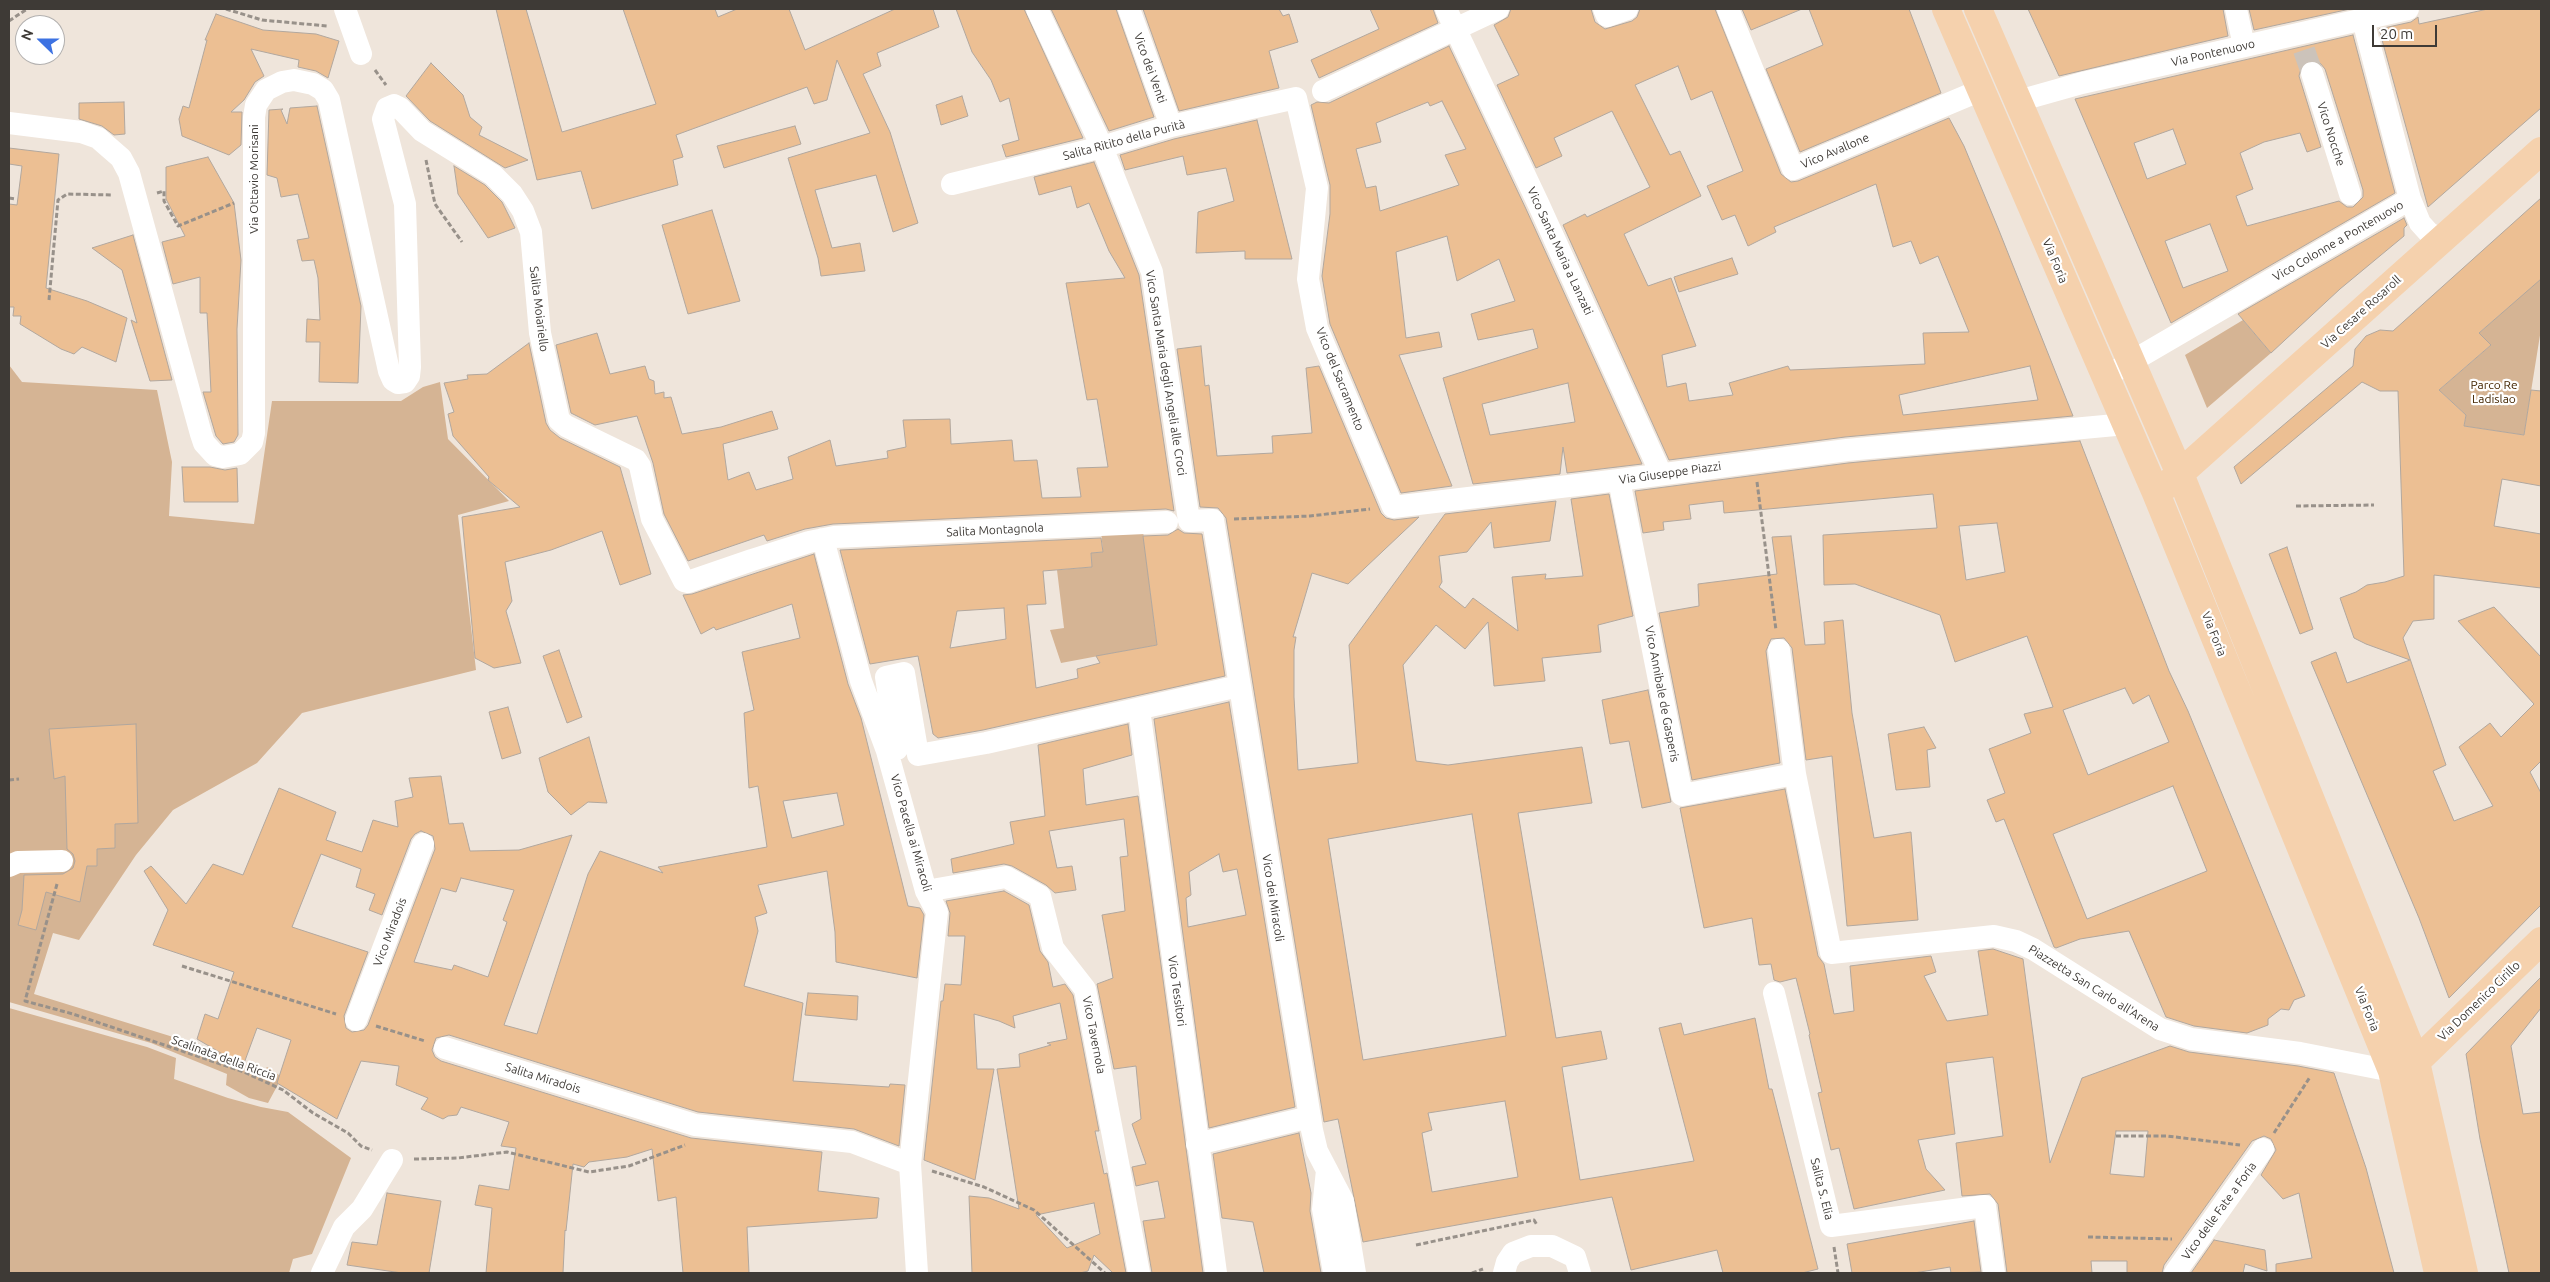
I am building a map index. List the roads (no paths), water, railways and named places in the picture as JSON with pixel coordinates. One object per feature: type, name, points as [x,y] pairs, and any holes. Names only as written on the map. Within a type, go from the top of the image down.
[{"type":"main road","name":"Via Foria","points":[[1946,9],[2404,1066],[2438,1273]]},
{"type":"main road","name":"Via Foria","points":[[1978,9],[2180,474],[2404,1066],[2464,1273]]},
{"type":"main road","name":"Via Cesare Rosaroll","points":[[2156,493],[2180,474],[2541,151]]},
{"type":"main road","name":"Via Domenico Cirillo","points":[[2404,1066],[2541,941]]},
{"type":"street","points":[[345,9],[361,54]]},
{"type":"street","name":"Vico Santa Maria degli Angeli alle Croci","points":[[1037,9],[1102,147],[1152,272],[1178,521]]},
{"type":"street","name":"Vico dei Venti","points":[[1129,9],[1172,126]]},
{"type":"street","name":"Vico Santa Maria a Lanzati","points":[[1446,9],[1542,211],[1661,474]]},
{"type":"street","points":[[1323,91],[1498,9]]},
{"type":"street","points":[[1604,9],[1608,16],[1627,9]]},
{"type":"street","name":"Vico Avallone","points":[[1728,9],[1793,169],[1982,90]]},
{"type":"street","points":[[2236,9],[2244,46]]},
{"type":"street","name":"Via Pontenuovo","points":[[2018,101],[2082,83],[2244,46],[2302,42],[2363,20],[2408,9]]},
{"type":"street","name":"Vico Colonne a Pontenuovo","points":[[2105,377],[2410,199],[2363,20]]},
{"type":"street","name":"Vico Nocche","points":[[2312,73],[2350,194]]},
{"type":"street","name":"Via Ottavio Morisani","points":[[9,124],[81,132],[98,138],[120,158],[129,174],[201,434],[209,449],[224,457],[240,454],[252,442],[254,433],[254,117],[261,96],[282,82],[294,80],[313,84],[323,90],[329,100],[388,371],[393,380],[401,383],[409,376],[410,367],[405,204],[383,119],[387,108],[394,105],[400,108],[411,121]]},
{"type":"street","name":"Salita Ritito della Purità","points":[[952,184],[1102,147],[1172,126],[1296,98]]},
{"type":"street","name":"Vico del Sacramento","points":[[1296,98],[1318,188],[1308,279],[1318,328],[1393,507]]},
{"type":"street","name":"Salita Moiariello","points":[[411,121],[493,175],[512,194],[523,211],[531,232],[540,333],[559,420],[566,426],[636,460],[640,466],[652,519],[684,581],[688,582],[752,560],[823,539]]},
{"type":"street","points":[[2410,199],[2420,223],[2429,233],[2442,240]]},
{"type":"street","name":"Via Giuseppe Piazzi","points":[[1393,507],[1847,450],[2126,424]]},
{"type":"street","name":"Vico Annibale de Gasperis","points":[[1619,480],[1682,795],[1795,774]]},
{"type":"street","name":"Salita Montagnola","points":[[823,539],[1213,520]]},
{"type":"street","name":"Vico dei Miracoli","points":[[1213,520],[1310,1117],[1317,1151],[1344,1201],[1356,1273]]},
{"type":"street","name":"Vico Pacella ai Miracoli","points":[[823,539],[862,681],[899,792],[926,891],[936,912],[910,1164],[917,1273]]},
{"type":"street","points":[[1779,650],[1795,774]]},
{"type":"street","points":[[899,792],[897,750],[886,677],[904,673],[918,755],[986,743],[1239,686]]},
{"type":"street","name":"Vico Tessitori","points":[[1139,709],[1216,1273]]},
{"type":"street","name":"Piazzetta San Carlo all'Arena","points":[[1795,774],[1831,952],[1994,936],[2016,940],[2160,1029],[2191,1039],[2404,1066]]},
{"type":"street","name":"Vico Miradois","points":[[356,1020],[424,844]]},
{"type":"street","points":[[9,866],[18,862],[62,861]]},
{"type":"street","name":"Vico Tavernola","points":[[926,891],[1006,877],[1040,896],[1053,948],[1085,989],[1139,1273]]},
{"type":"street","name":"Salita S. Elia","points":[[1774,993],[1831,1226],[1985,1206],[1994,1273]]},
{"type":"street","name":"Salita Miradois","points":[[445,1048],[695,1124],[852,1142],[910,1164]]},
{"type":"street","points":[[1197,1144],[1310,1117]]},
{"type":"street","name":"Vico delle Fate a Foria","points":[[2175,1273],[2263,1149]]},
{"type":"street","points":[[322,1273],[344,1227],[362,1209],[392,1160]]},
{"type":"street","points":[[1327,1170],[1323,1209],[1334,1273]]},
{"type":"street","points":[[1504,1273],[1507,1262],[1513,1253],[1532,1246],[1552,1246],[1575,1257],[1580,1273]]},
{"type":"tunnel","points":[[2304,50],[2312,73]]},
{"type":"park label","name":"Parco Re Ladislao","points":[[2494,392]]}]
